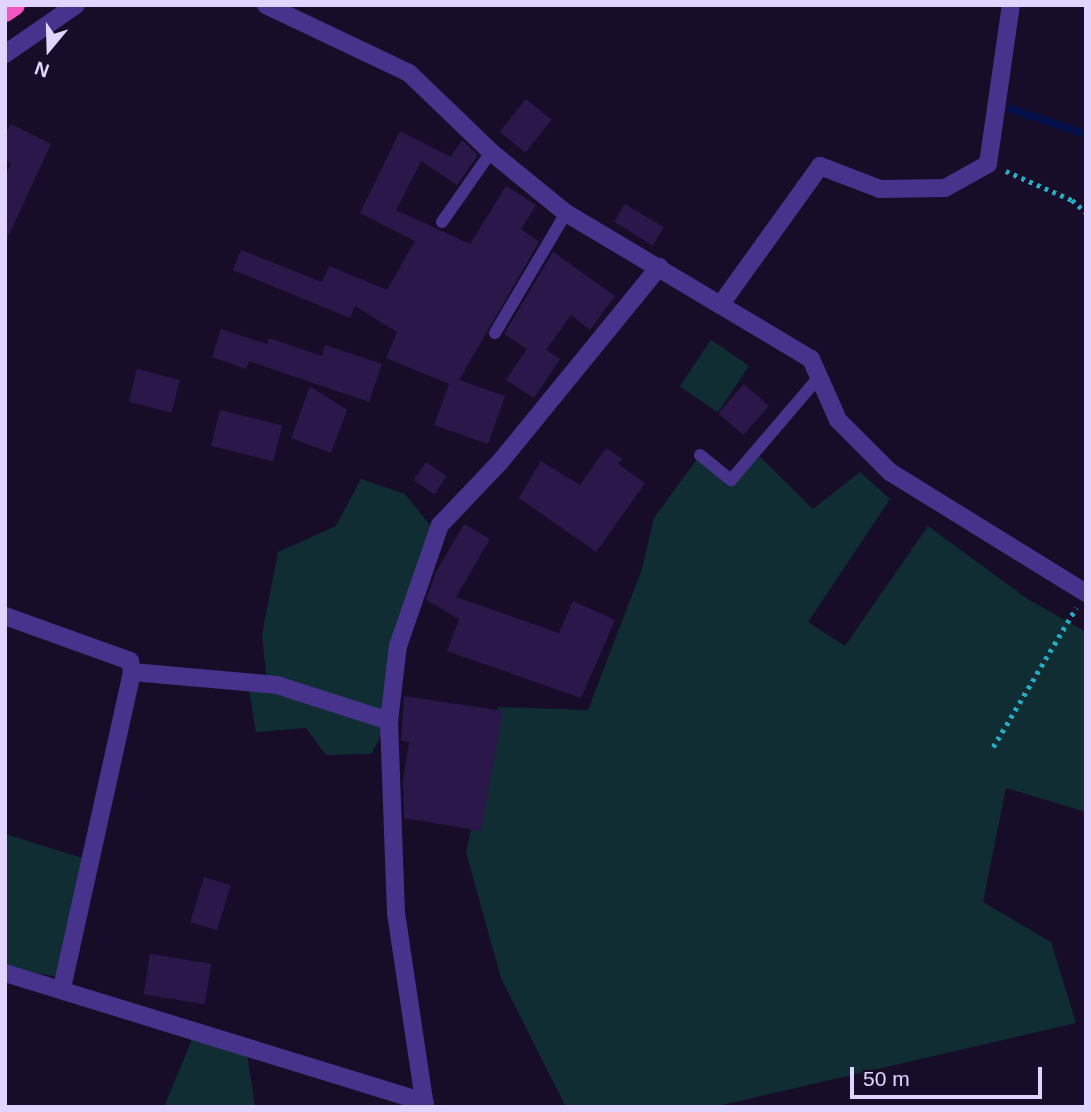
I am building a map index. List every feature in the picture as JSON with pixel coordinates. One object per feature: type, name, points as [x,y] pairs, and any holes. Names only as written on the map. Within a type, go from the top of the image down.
[{"type":"highway","points":[[5,12],[15,5]]},
{"type":"street","points":[[5,54],[76,5]]},
{"type":"street","points":[[266,5],[409,73],[491,152],[566,214],[721,303],[811,359],[838,420],[890,472],[1085,593]]},
{"type":"street","points":[[721,303],[820,166],[880,189],[944,188],[986,162],[1011,5]]},
{"type":"street","points":[[5,972],[425,1104],[396,913],[389,721],[398,646],[440,526],[500,462],[659,267]]},
{"type":"street","points":[[5,616],[130,661],[132,672],[62,988]]},
{"type":"street","points":[[132,672],[277,685],[389,721]]},
{"type":"lane","points":[[442,222],[491,152]]},
{"type":"lane","points":[[495,333],[566,214]]},
{"type":"lane","points":[[700,455],[731,480],[819,377]]},
{"type":"path","points":[[986,162],[1072,200],[1086,212]]},
{"type":"path","points":[[993,747],[1085,593]]},
{"type":"green space","points":[[711,340],[749,366],[718,412],[680,386]]},
{"type":"green space","points":[[755,452],[813,509],[860,472],[890,499],[808,622],[845,646],[928,526],[1026,598],[1086,632],[1086,812],[1006,788],[983,902],[1051,942],[1076,1023],[713,1107],[566,1107],[501,978],[466,852],[498,707],[588,710],[642,569],[654,518],[700,455],[731,479]]},
{"type":"green space","points":[[361,479],[405,494],[437,534],[398,646],[389,721],[371,754],[326,755],[306,728],[256,732],[249,691],[267,683],[262,634],[278,552],[336,526]]},
{"type":"green space","points":[[5,834],[89,860],[64,978],[5,967]]},
{"type":"green space","points":[[195,1032],[246,1047],[255,1107],[164,1107]]},
{"type":"building","points":[[526,99],[552,120],[525,152],[500,132]]},
{"type":"building","points":[[11,124],[51,144],[5,243],[5,177],[11,163],[5,160],[5,135]]},
{"type":"building","points":[[400,131],[451,157],[462,140],[478,155],[457,185],[421,161],[396,210],[470,244],[506,186],[536,205],[521,229],[539,242],[459,380],[505,396],[488,444],[434,425],[449,384],[386,358],[397,332],[355,306],[350,318],[233,270],[241,250],[322,282],[329,266],[387,290],[415,241],[360,213]]},
{"type":"building","points":[[625,204],[664,227],[653,245],[614,222]]},
{"type":"building","points":[[553,252],[615,296],[590,330],[571,315],[546,350],[560,359],[534,398],[506,380],[527,349],[504,334]]},
{"type":"building","points":[[221,329],[267,344],[269,338],[322,356],[325,345],[382,364],[369,402],[249,361],[246,369],[212,357]]},
{"type":"building","points":[[137,369],[180,380],[171,413],[129,402]]},
{"type":"building","points":[[744,384],[769,406],[743,435],[718,413]]},
{"type":"building","points":[[310,386],[347,410],[331,453],[291,438]]},
{"type":"building","points":[[220,410],[282,425],[273,461],[211,446]]},
{"type":"building","points":[[606,448],[622,459],[618,464],[645,483],[596,552],[519,498],[541,461],[580,485]]},
{"type":"building","points":[[426,462],[447,476],[434,494],[414,480]]},
{"type":"building","points":[[464,524],[490,539],[456,597],[559,633],[573,601],[615,620],[581,698],[447,651],[459,619],[426,600],[436,572]]},
{"type":"building","points":[[404,696],[503,711],[481,831],[404,818],[403,780],[409,742],[401,741]]},
{"type":"building","points":[[204,877],[231,885],[217,930],[190,922]]},
{"type":"building","points":[[150,954],[211,964],[205,1004],[144,994]]},
{"type":"waterway","points":[[1011,109],[1086,134]]}]
